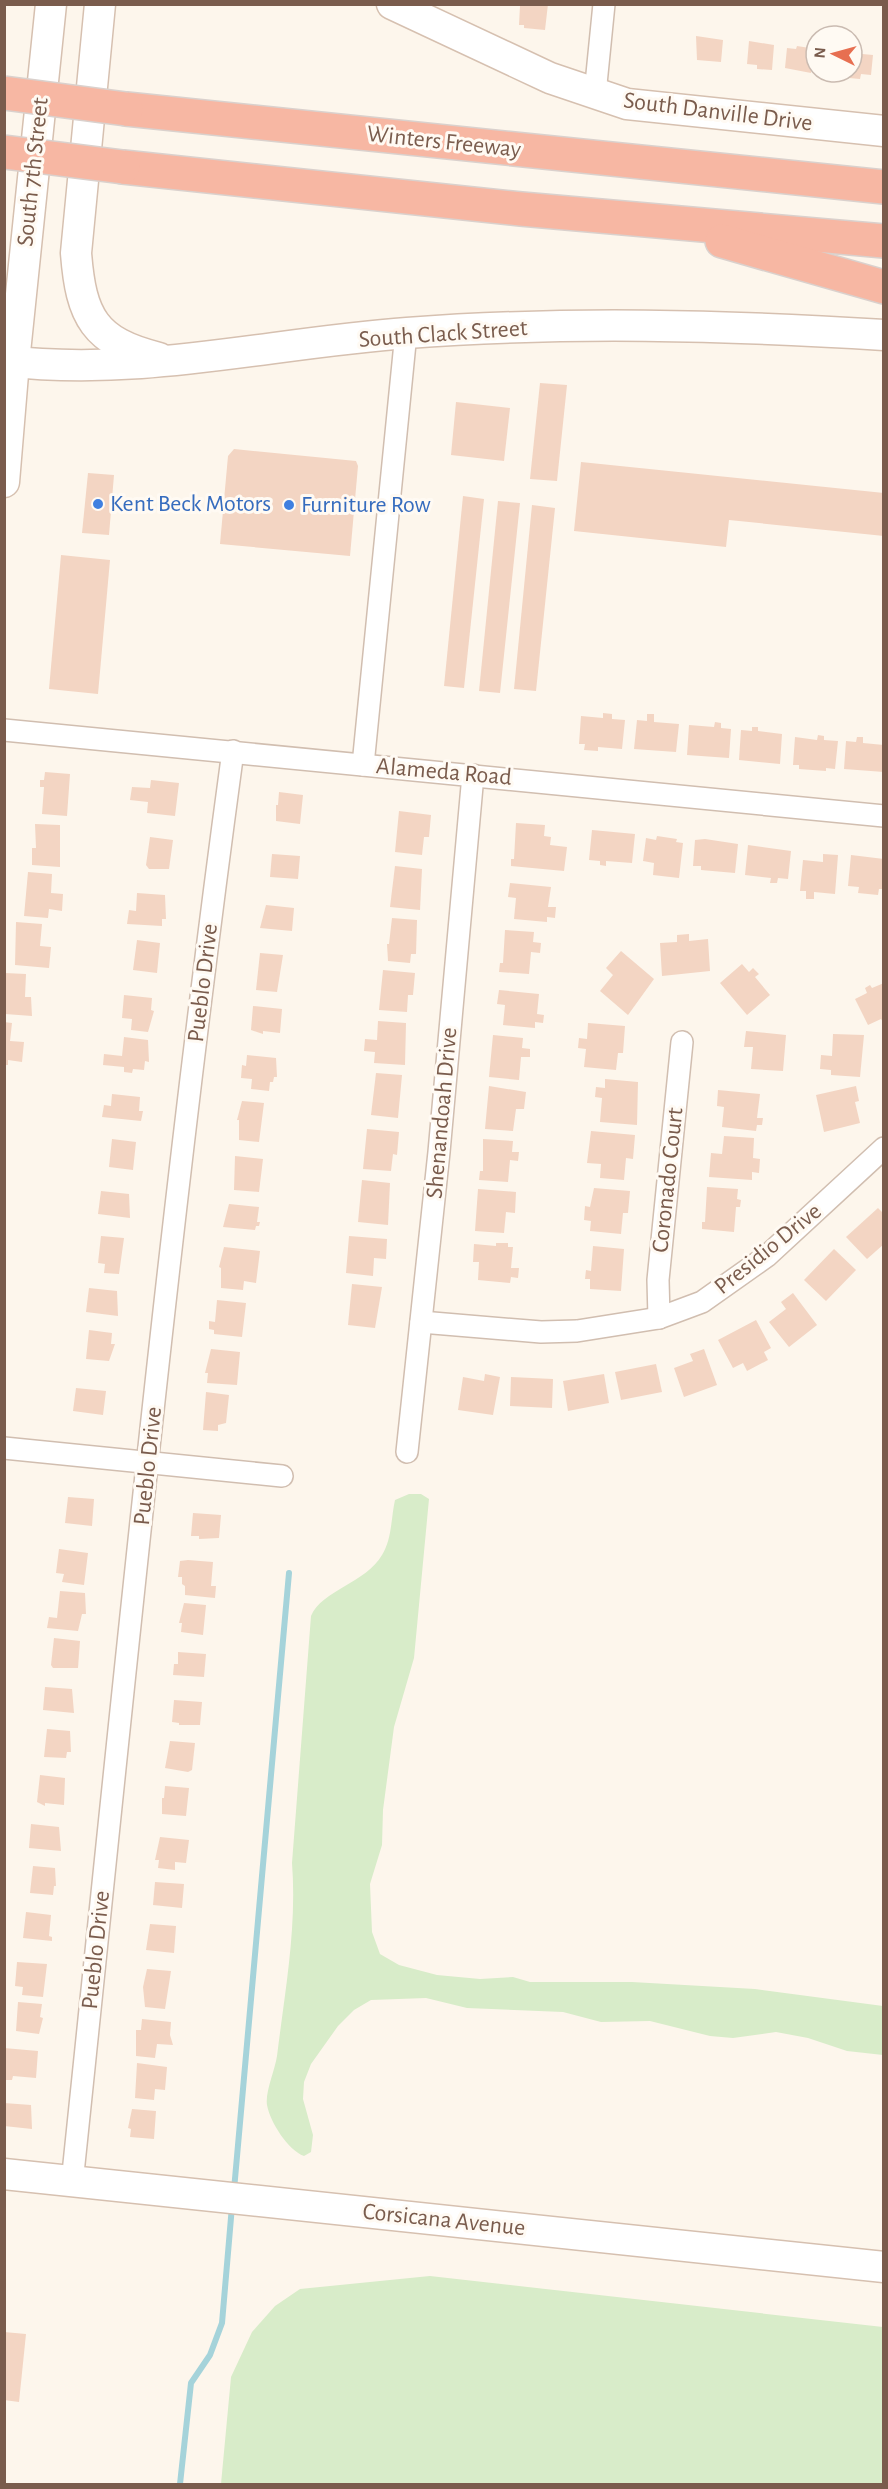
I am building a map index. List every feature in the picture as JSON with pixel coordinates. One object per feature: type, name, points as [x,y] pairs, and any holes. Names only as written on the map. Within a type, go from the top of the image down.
[{"type":"highway","name":"Winters Freeway","points":[[4,93],[126,109],[884,187]]},
{"type":"highway","points":[[4,152],[123,167],[521,209],[884,241]]},
{"type":"highway","points":[[521,209],[720,240],[884,287]]},
{"type":"main road","name":"South 7th Street","points":[[4,482],[9,361],[51,4]]},
{"type":"main road","points":[[100,4],[95,35],[76,253],[79,284],[86,312],[107,337],[136,352],[177,362]]},
{"type":"main road","name":"South Danville Drive","points":[[392,4],[550,78],[627,104],[884,132]]},
{"type":"main road","name":"South Clack Street","points":[[9,361],[96,366],[177,362],[406,333],[609,324],[739,326],[884,335]]},
{"type":"main road","name":"Corsicana Avenue","points":[[4,2174],[72,2183],[247,2199],[884,2267]]},
{"type":"street","points":[[595,94],[604,4]]},
{"type":"street","points":[[363,765],[406,333]]},
{"type":"street","name":"Alameda Road","points":[[4,730],[884,816]]},
{"type":"street","name":"Pueblo Drive","points":[[72,2183],[148,1462],[214,889],[233,751]]},
{"type":"street","name":"Shenandoah Drive","points":[[407,1452],[473,775]]},
{"type":"street","name":"Coronado Court","points":[[658,1318],[658,1280],[682,1041]]},
{"type":"street","name":"Presidio Drive","points":[[421,1322],[541,1332],[577,1331],[658,1318],[702,1302],[768,1256],[884,1148]]},
{"type":"street","points":[[4,1448],[282,1476]]},
{"type":"green space","points":[[409,1494],[421,1494],[429,1499],[414,1658],[394,1727],[383,1810],[382,1845],[370,1884],[372,1932],[380,1954],[399,1965],[437,1975],[480,1979],[513,1977],[530,1982],[632,1982],[755,1989],[883,2006],[883,2055],[847,2051],[808,2038],[776,2032],[733,2038],[710,2036],[650,2021],[601,2022],[563,2012],[467,2008],[426,1998],[371,2000],[354,2010],[338,2026],[311,2064],[304,2082],[303,2099],[313,2135],[311,2152],[304,2156],[286,2142],[272,2119],[267,2100],[277,2056],[289,1960],[293,1911],[292,1863],[311,1616],[324,1599],[375,1565],[388,1542],[395,1500]]},
{"type":"green space","points":[[430,2276],[883,2327],[883,2484],[221,2484],[231,2377],[252,2332],[275,2306],[300,2289]]},
{"type":"building","points":[[548,4],[545,30],[524,28],[524,25],[519,25],[520,6]]},
{"type":"building","points":[[696,36],[723,40],[721,62],[697,60]]},
{"type":"building","points":[[749,41],[774,45],[772,70],[757,69],[757,65],[747,64]]},
{"type":"building","points":[[797,46],[804,47],[804,72],[785,68],[787,48],[796,49]]},
{"type":"building","points":[[864,54],[873,55],[871,75],[864,74]]},
{"type":"building","points":[[540,383],[567,385],[557,481],[530,479]]},
{"type":"building","points":[[456,402],[510,408],[504,461],[451,455]]},
{"type":"building","name":"Furniture Row","points":[[234,449],[356,461],[358,466],[350,556],[220,544],[228,456]]},
{"type":"building","points":[[581,462],[884,493],[884,536],[729,520],[726,547],[574,531]]},
{"type":"building","name":"Kent Beck Motors","points":[[88,473],[114,475],[109,535],[82,533]]},
{"type":"building","points":[[463,496],[484,499],[464,688],[444,686]]},
{"type":"building","points":[[498,501],[520,503],[500,693],[479,691]]},
{"type":"building","points":[[532,505],[555,508],[536,691],[514,689]]},
{"type":"building","points":[[61,555],[110,560],[98,694],[49,689]]},
{"type":"building","points":[[603,713],[612,714],[612,719],[625,720],[622,749],[598,747],[598,751],[584,750],[585,744],[579,744],[581,716],[603,718]]},
{"type":"building","points":[[647,714],[654,714],[654,722],[679,724],[676,752],[634,749],[637,720],[647,721]]},
{"type":"building","points":[[715,722],[721,723],[721,728],[731,729],[729,758],[687,755],[689,725],[714,727]]},
{"type":"building","points":[[752,727],[758,727],[758,731],[782,734],[780,764],[739,760],[741,730],[752,731]]},
{"type":"building","points":[[818,735],[824,736],[824,740],[838,741],[835,769],[826,768],[826,771],[799,769],[799,765],[793,765],[795,737],[817,740]]},
{"type":"building","points":[[857,737],[863,737],[863,743],[884,745],[884,772],[844,769],[846,741],[856,742]]},
{"type":"building","points":[[45,772],[70,774],[67,816],[42,814],[44,787],[40,787],[40,780],[44,780]]},
{"type":"building","points":[[151,780],[179,783],[175,816],[147,813],[148,802],[130,800],[132,787],[150,788]]},
{"type":"building","points":[[279,792],[303,795],[300,824],[276,821]]},
{"type":"building","points":[[399,811],[431,815],[429,837],[424,837],[422,855],[395,852]]},
{"type":"building","points":[[516,823],[545,825],[544,836],[551,837],[550,845],[567,847],[564,871],[511,866],[511,859],[514,859]]},
{"type":"building","points":[[35,824],[60,825],[60,867],[32,865],[32,848],[36,848]]},
{"type":"building","points":[[592,830],[635,834],[632,863],[606,861],[606,866],[600,865],[600,861],[589,860]]},
{"type":"building","points":[[657,836],[677,839],[676,842],[683,843],[679,878],[653,875],[654,863],[643,861],[646,838],[656,840]]},
{"type":"building","points":[[150,837],[173,840],[169,869],[149,869],[146,865]]},
{"type":"building","points":[[705,839],[738,844],[735,873],[701,870],[701,866],[693,866],[695,840]]},
{"type":"building","points":[[748,845],[791,851],[788,879],[778,878],[777,883],[770,883],[771,878],[745,875]]},
{"type":"building","points":[[272,854],[300,856],[298,879],[270,877]]},
{"type":"building","points":[[823,854],[838,855],[835,894],[814,892],[814,899],[806,899],[806,891],[800,891],[803,860],[823,862]]},
{"type":"building","points":[[851,855],[884,859],[884,889],[879,889],[878,895],[858,893],[859,887],[848,886]]},
{"type":"building","points":[[395,866],[422,869],[420,910],[390,907]]},
{"type":"building","points":[[28,872],[52,874],[51,893],[63,894],[62,911],[49,909],[48,918],[24,916]]},
{"type":"building","points":[[510,883],[551,887],[548,907],[556,907],[555,918],[547,917],[547,922],[514,919],[516,898],[508,897]]},
{"type":"building","points":[[137,893],[165,895],[166,919],[162,919],[162,926],[127,924],[129,910],[136,911]]},
{"type":"building","points":[[266,905],[294,908],[292,931],[260,928]]},
{"type":"building","points":[[392,918],[417,920],[416,954],[411,954],[410,963],[388,961],[387,944],[389,944]]},
{"type":"building","points":[[16,922],[42,924],[40,946],[51,947],[49,968],[15,965]]},
{"type":"building","points":[[505,930],[534,932],[533,942],[541,943],[540,953],[531,952],[529,974],[499,972],[500,963],[503,963]]},
{"type":"building","points":[[689,934],[689,941],[708,939],[710,971],[662,976],[660,943],[677,942],[677,935]]},
{"type":"building","points":[[137,940],[160,943],[157,973],[133,970]]},
{"type":"building","points":[[621,951],[654,979],[628,1015],[600,991],[613,975],[606,968]]},
{"type":"building","points":[[260,953],[283,955],[277,992],[256,990]]},
{"type":"building","points":[[742,964],[749,972],[753,968],[759,974],[755,977],[770,995],[747,1015],[720,983]]},
{"type":"building","points":[[383,970],[415,973],[413,995],[408,995],[407,1012],[379,1010]]},
{"type":"building","points":[[5,973],[26,974],[25,997],[31,997],[32,1016],[5,1014]]},
{"type":"building","points":[[884,983],[884,1023],[881,1019],[868,1025],[855,999],[867,993],[865,988],[870,985],[872,988]]},
{"type":"building","points":[[499,990],[539,994],[537,1014],[544,1015],[543,1023],[535,1022],[535,1028],[503,1025],[505,1005],[497,1004]]},
{"type":"building","points":[[124,995],[152,998],[151,1010],[154,1011],[148,1032],[131,1030],[132,1019],[122,1018]]},
{"type":"building","points":[[253,1006],[282,1009],[280,1033],[263,1031],[263,1034],[251,1030]]},
{"type":"building","points":[[378,1021],[406,1023],[405,1065],[374,1063],[375,1052],[364,1051],[365,1039],[377,1040]]},
{"type":"building","points":[[4,1022],[12,1023],[10,1041],[24,1042],[22,1062],[8,1060],[8,1065],[4,1065]]},
{"type":"building","points":[[588,1023],[625,1026],[623,1053],[618,1053],[616,1070],[584,1067],[586,1049],[578,1048],[579,1038],[587,1039]]},
{"type":"building","points":[[746,1031],[786,1035],[783,1071],[751,1069],[753,1047],[744,1047]]},
{"type":"building","points":[[833,1034],[864,1035],[860,1077],[831,1075],[831,1070],[820,1069],[821,1055],[832,1056]]},
{"type":"building","points":[[493,1035],[523,1038],[522,1048],[530,1049],[530,1057],[521,1057],[519,1080],[489,1077]]},
{"type":"building","points":[[124,1037],[148,1040],[149,1062],[145,1061],[144,1070],[133,1069],[132,1073],[124,1072],[124,1067],[103,1065],[104,1054],[122,1056]]},
{"type":"building","points":[[247,1055],[276,1058],[277,1077],[270,1082],[269,1091],[251,1089],[252,1079],[241,1078],[242,1065],[246,1066]]},
{"type":"building","points":[[376,1073],[402,1075],[398,1118],[371,1115]]},
{"type":"building","points":[[605,1079],[638,1082],[637,1125],[600,1122],[602,1098],[595,1097],[596,1087],[605,1088]]},
{"type":"building","points":[[489,1086],[526,1092],[524,1109],[516,1109],[513,1131],[485,1129]]},
{"type":"building","points":[[856,1086],[859,1101],[855,1102],[860,1123],[824,1132],[816,1095]]},
{"type":"building","points":[[718,1090],[760,1094],[757,1118],[763,1118],[762,1125],[757,1125],[756,1131],[722,1127],[724,1107],[717,1106]]},
{"type":"building","points":[[112,1094],[140,1097],[139,1111],[143,1111],[141,1121],[102,1117],[104,1105],[111,1106]]},
{"type":"building","points":[[242,1101],[264,1103],[259,1142],[239,1140],[239,1120],[237,1120]]},
{"type":"building","points":[[367,1129],[399,1132],[397,1155],[393,1154],[391,1171],[363,1169]]},
{"type":"building","points":[[591,1131],[635,1135],[633,1159],[626,1158],[624,1180],[600,1178],[601,1164],[587,1163]]},
{"type":"building","points":[[724,1136],[754,1138],[753,1158],[760,1159],[759,1173],[752,1172],[752,1180],[709,1177],[711,1153],[722,1154]]},
{"type":"building","points":[[112,1139],[136,1142],[133,1170],[109,1167]]},
{"type":"building","points":[[483,1139],[513,1141],[512,1152],[519,1152],[518,1161],[510,1160],[508,1182],[479,1180],[480,1171],[483,1171]]},
{"type":"building","points":[[235,1156],[263,1159],[259,1192],[234,1190]]},
{"type":"building","points":[[362,1180],[390,1183],[388,1225],[358,1222]]},
{"type":"building","points":[[707,1187],[738,1189],[737,1199],[741,1200],[740,1207],[736,1207],[734,1232],[702,1229],[702,1222],[705,1222]]},
{"type":"building","points":[[594,1188],[630,1191],[628,1213],[623,1213],[621,1234],[590,1231],[591,1221],[584,1220],[585,1206],[590,1207]]},
{"type":"building","points":[[478,1189],[516,1192],[515,1213],[506,1212],[504,1233],[475,1231]]},
{"type":"building","points":[[101,1191],[129,1194],[130,1218],[98,1214]]},
{"type":"building","points":[[229,1204],[259,1207],[257,1222],[260,1222],[259,1226],[256,1226],[255,1230],[223,1227]]},
{"type":"building","points":[[878,1208],[884,1214],[884,1244],[867,1259],[846,1237]]},
{"type":"building","points":[[101,1236],[124,1238],[119,1274],[104,1273],[105,1264],[98,1263]]},
{"type":"building","points":[[349,1236],[387,1239],[386,1259],[374,1258],[373,1276],[346,1273]]},
{"type":"building","points":[[496,1243],[508,1243],[508,1247],[513,1247],[511,1268],[519,1268],[518,1278],[511,1277],[510,1283],[478,1280],[479,1262],[473,1262],[474,1244],[496,1246]]},
{"type":"building","points":[[593,1246],[624,1249],[621,1291],[590,1289],[590,1279],[585,1279],[586,1270],[591,1271]]},
{"type":"building","points":[[224,1247],[260,1251],[256,1283],[244,1281],[243,1290],[221,1288],[221,1268],[219,1267]]},
{"type":"building","points":[[834,1249],[856,1270],[826,1301],[804,1280]]},
{"type":"building","points":[[352,1284],[382,1287],[375,1328],[348,1325]]},
{"type":"building","points":[[89,1288],[117,1291],[118,1316],[86,1312]]},
{"type":"building","points":[[793,1293],[817,1325],[789,1347],[769,1322],[786,1309],[781,1302]]},
{"type":"building","points":[[217,1300],[246,1303],[242,1337],[214,1334],[214,1330],[209,1329],[209,1321],[215,1322]]},
{"type":"building","points":[[756,1320],[771,1348],[764,1352],[768,1360],[747,1371],[743,1363],[733,1368],[718,1340]]},
{"type":"building","points":[[89,1330],[112,1333],[111,1344],[115,1344],[109,1361],[86,1359]]},
{"type":"building","points":[[211,1349],[240,1352],[237,1385],[207,1383],[208,1373],[205,1373]]},
{"type":"building","points":[[704,1349],[717,1385],[684,1397],[674,1368],[693,1361],[690,1354]]},
{"type":"building","points":[[656,1364],[662,1392],[621,1400],[615,1372]]},
{"type":"building","points":[[485,1374],[500,1377],[493,1415],[458,1410],[463,1377],[484,1381]]},
{"type":"building","points":[[604,1374],[609,1403],[568,1411],[563,1381]]},
{"type":"building","points":[[511,1377],[553,1379],[552,1408],[510,1406]]},
{"type":"building","points":[[76,1388],[106,1391],[103,1415],[73,1411]]},
{"type":"building","points":[[206,1392],[229,1395],[226,1423],[218,1425],[218,1431],[203,1430]]},
{"type":"building","points":[[68,1497],[94,1499],[92,1526],[65,1523]]},
{"type":"building","points":[[193,1513],[221,1515],[219,1538],[199,1539],[199,1536],[191,1536]]},
{"type":"building","points":[[59,1549],[88,1553],[84,1585],[62,1582],[64,1574],[56,1573]]},
{"type":"building","points":[[180,1561],[213,1562],[211,1586],[216,1586],[215,1598],[185,1595],[182,1577],[178,1577]]},
{"type":"building","points":[[60,1591],[85,1593],[86,1614],[82,1614],[78,1631],[47,1628],[49,1617],[57,1618]]},
{"type":"building","points":[[184,1603],[206,1605],[203,1635],[181,1632],[182,1623],[179,1623]]},
{"type":"building","points":[[54,1638],[80,1641],[78,1668],[53,1668],[51,1665]]},
{"type":"building","points":[[178,1652],[206,1654],[204,1677],[173,1675],[174,1664],[178,1664]]},
{"type":"building","points":[[45,1687],[72,1689],[74,1713],[43,1710]]},
{"type":"building","points":[[174,1700],[202,1702],[200,1725],[179,1725],[179,1723],[172,1722]]},
{"type":"building","points":[[47,1729],[70,1731],[71,1752],[67,1752],[66,1758],[44,1757]]},
{"type":"building","points":[[170,1741],[195,1743],[192,1770],[188,1772],[165,1768]]},
{"type":"building","points":[[40,1775],[65,1778],[64,1805],[45,1803],[45,1806],[37,1802]]},
{"type":"building","points":[[165,1786],[189,1788],[186,1816],[162,1814]]},
{"type":"building","points":[[31,1824],[59,1827],[61,1851],[29,1848]]},
{"type":"building","points":[[160,1837],[189,1840],[186,1863],[175,1862],[175,1870],[158,1868],[159,1860],[155,1860]]},
{"type":"building","points":[[33,1866],[55,1868],[56,1886],[54,1886],[53,1895],[30,1893]]},
{"type":"building","points":[[155,1882],[184,1884],[182,1908],[153,1905]]},
{"type":"building","points":[[26,1912],[51,1915],[49,1936],[52,1937],[52,1941],[23,1938]]},
{"type":"building","points":[[150,1924],[176,1926],[174,1953],[146,1950]]},
{"type":"building","points":[[17,1962],[47,1964],[43,1997],[22,1995],[23,1987],[15,1986]]},
{"type":"building","points":[[147,1969],[171,1971],[165,2009],[145,2007],[143,1987]]},
{"type":"building","points":[[18,2002],[42,2004],[40,2017],[43,2018],[39,2034],[16,2031]]},
{"type":"building","points":[[142,2019],[171,2022],[170,2035],[173,2045],[157,2044],[155,2058],[136,2056],[136,2030],[141,2030]]},
{"type":"building","points":[[4,2048],[38,2051],[36,2078],[13,2076],[12,2080],[4,2080]]},
{"type":"building","points":[[137,2063],[167,2067],[165,2090],[155,2089],[154,2100],[135,2098]]},
{"type":"building","points":[[4,2103],[31,2105],[32,2129],[4,2126]]},
{"type":"building","points":[[132,2109],[156,2111],[154,2139],[130,2137],[131,2129],[128,2128]]},
{"type":"building","points":[[4,2332],[26,2334],[19,2402],[4,2400]]},
{"type":"waterway","points":[[234,2190],[289,1573]]},
{"type":"waterway","points":[[180,2484],[191,2383],[210,2355],[222,2323],[232,2206]]},
{"type":"place","name":"Kent Beck Motors","points":[[98,504]]},
{"type":"place","name":"Furniture Row","points":[[289,505]]}]
